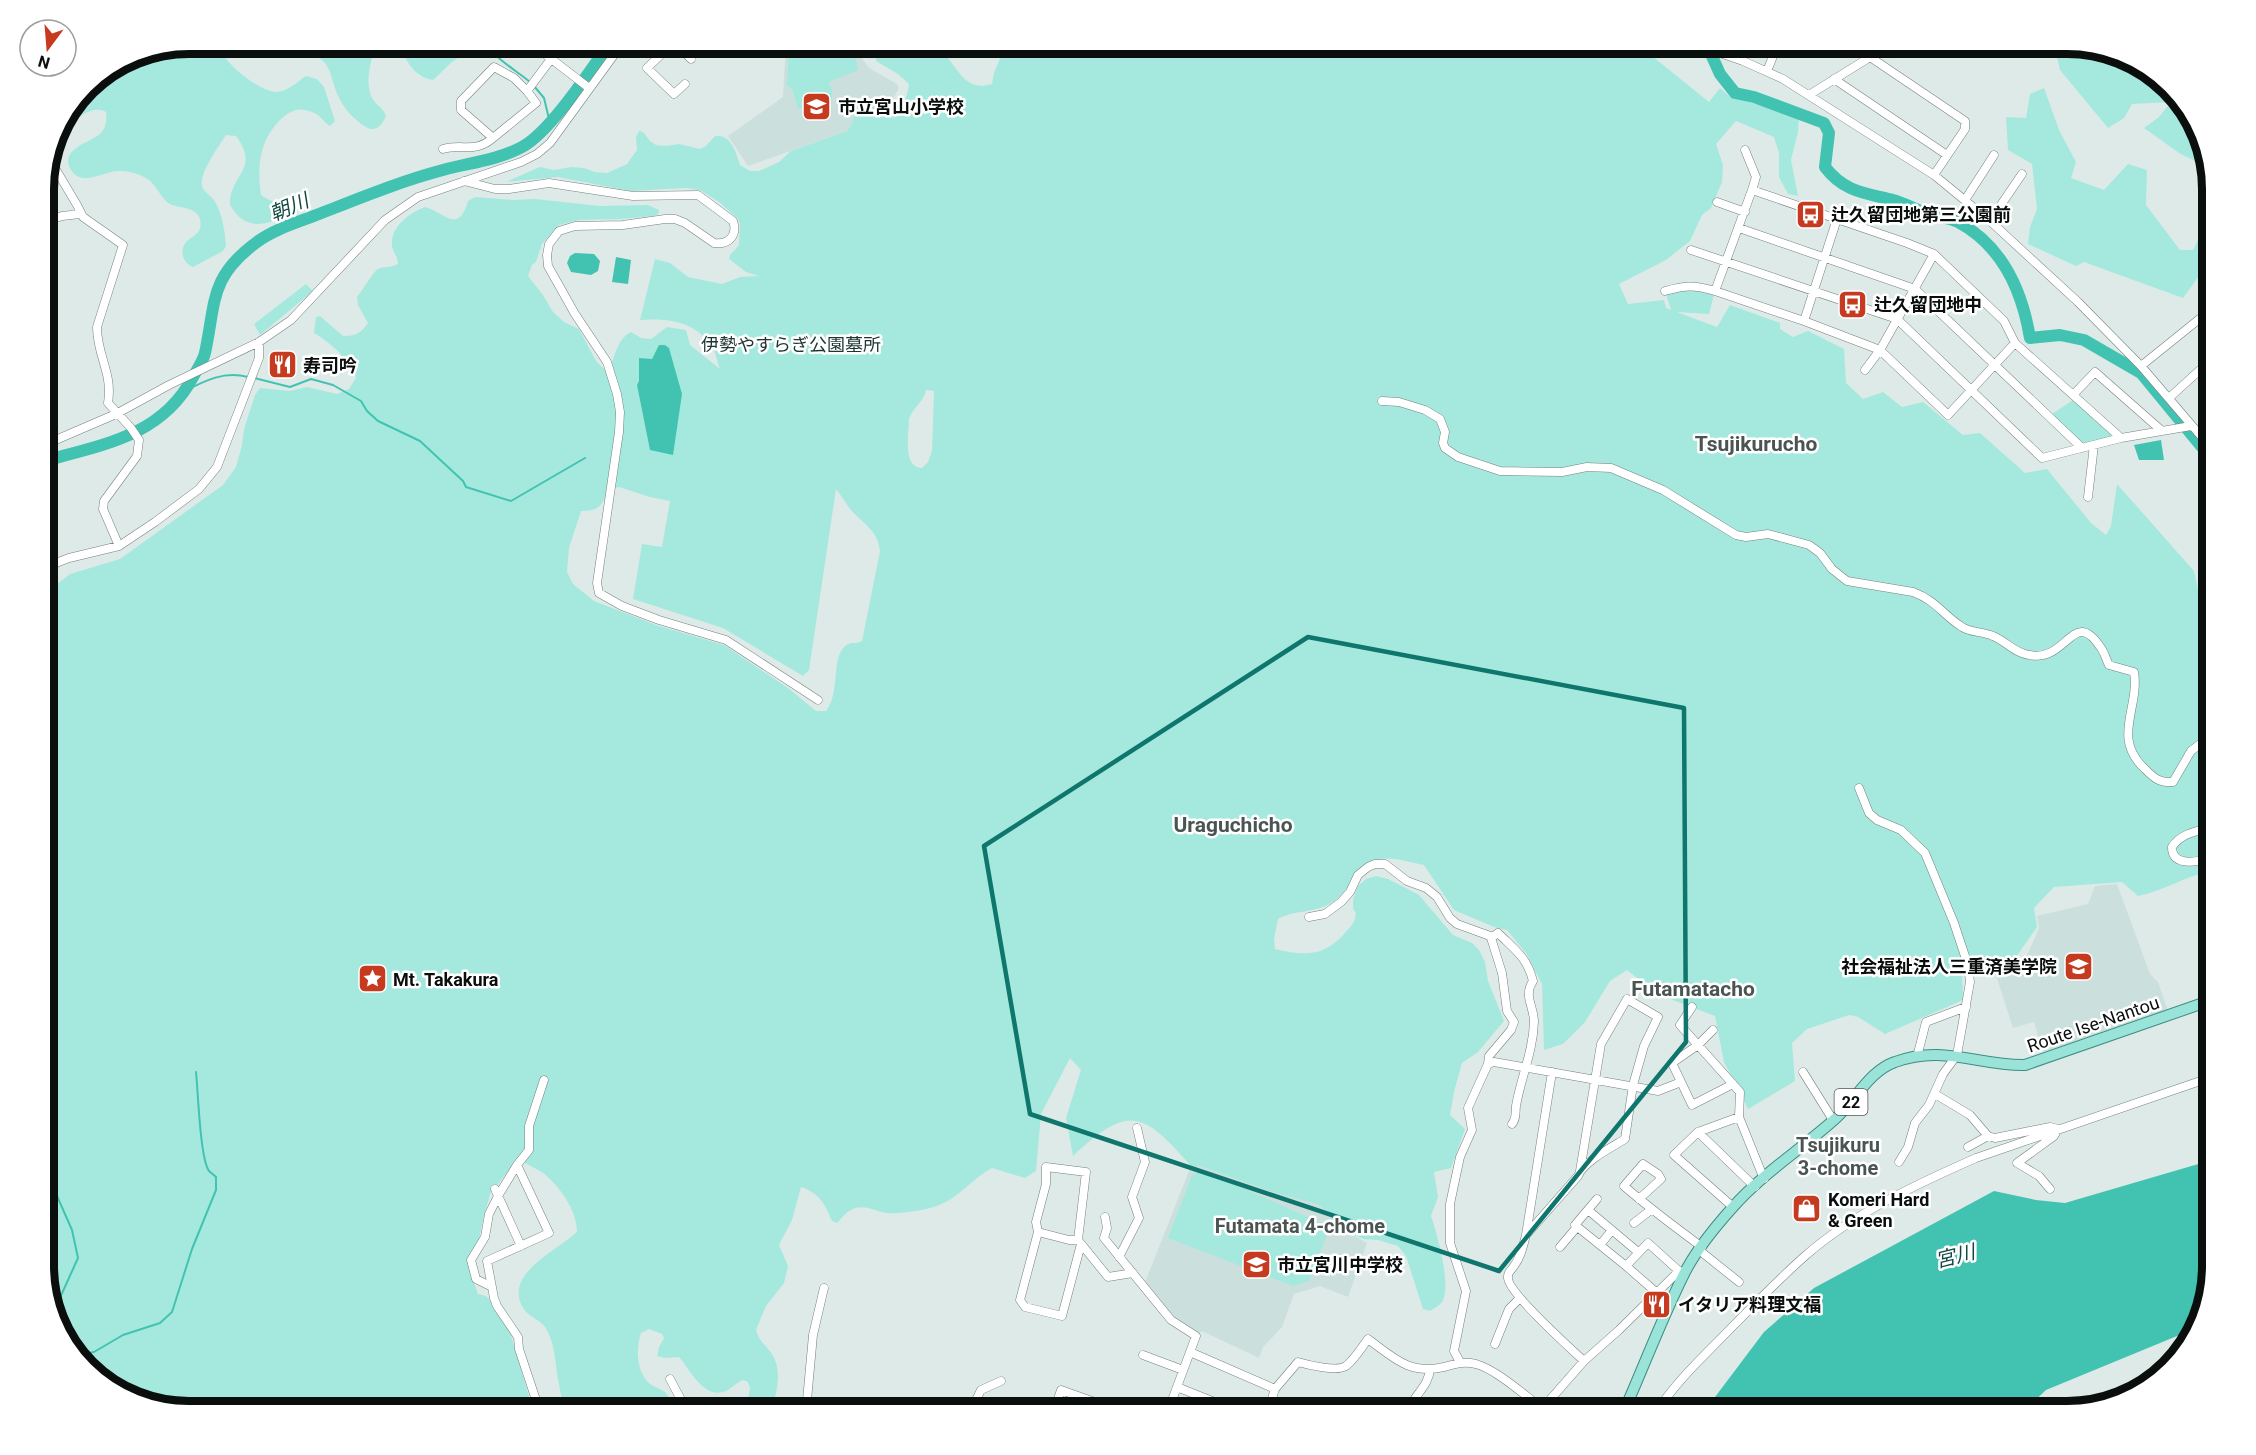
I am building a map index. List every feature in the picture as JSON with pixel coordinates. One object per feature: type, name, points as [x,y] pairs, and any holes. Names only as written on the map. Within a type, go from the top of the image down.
[{"type":"main road","name":"Route Ise-Nantou","points":[[1629,1401],[1682,1272],[1700,1248],[1733,1207],[1833,1120],[1876,1072],[1894,1062],[1926,1055],[1957,1055],[2004,1065],[2025,1065],[2202,1003]]},
{"type":"street","points":[[545,54],[583,83]]},
{"type":"street","points":[[54,441],[116,414],[169,385],[259,342],[291,320],[385,220],[418,197],[521,162],[537,154],[550,143],[583,83],[612,54]]},
{"type":"street","points":[[663,54],[647,68],[674,94],[686,84]]},
{"type":"street","points":[[686,54],[691,59]]},
{"type":"street","points":[[1730,54],[1767,71],[1809,95],[1934,175],[1965,200],[2047,272],[2141,366],[2169,398],[2187,427],[2202,440]]},
{"type":"street","points":[[1767,71],[1774,54]]},
{"type":"street","points":[[1809,95],[1875,54]]},
{"type":"street","points":[[1870,57],[1965,121],[1965,129],[1934,175]]},
{"type":"street","points":[[530,87],[552,59]]},
{"type":"street","points":[[443,149],[476,148],[485,145],[536,103],[530,87],[494,67],[461,101],[461,110],[493,138]]},
{"type":"street","points":[[1834,79],[1947,155]]},
{"type":"street","points":[[1716,291],[1756,177],[1745,150]]},
{"type":"street","points":[[1965,200],[1994,155]]},
{"type":"street","points":[[55,169],[80,214],[123,245],[97,327],[97,339],[111,387],[108,403],[139,440],[136,456],[104,501],[103,508],[119,546]]},
{"type":"street","points":[[1990,221],[2022,174]]},
{"type":"street","points":[[464,181],[495,189],[549,183],[646,197],[698,195],[733,221],[735,231],[732,237],[720,244],[714,243],[685,223],[675,219],[623,225],[575,225],[559,231],[549,244],[548,266],[575,314],[607,362],[620,412],[597,583],[599,593],[622,606],[659,620],[726,640],[818,700]]},
{"type":"street","points":[[1752,190],[1934,254],[2004,321],[2015,343],[2121,438]]},
{"type":"street","points":[[1717,202],[1745,212]]},
{"type":"street","points":[[54,219],[80,214]]},
{"type":"street","points":[[1804,321],[1837,219]]},
{"type":"street","points":[[1739,228],[1915,289],[2082,448]]},
{"type":"street","points":[[1691,250],[1898,319],[2042,458],[2121,438],[2187,427]]},
{"type":"street","points":[[1864,370],[1880,350],[1934,254]]},
{"type":"street","points":[[1665,291],[1695,285],[1804,321],[1880,350],[1948,415],[2015,343]]},
{"type":"street","points":[[2141,366],[2202,317]]},
{"type":"street","points":[[54,566],[119,546],[199,489],[217,467],[259,358],[259,342]]},
{"type":"street","points":[[2169,398],[2202,371]]},
{"type":"street","points":[[2073,395],[2095,372],[2162,431]]},
{"type":"street","points":[[1382,401],[1399,402],[1431,413],[1440,419],[1445,432],[1443,443],[1451,453],[1492,469],[1511,471],[1562,472],[1587,467],[1611,468],[1663,489],[1736,535],[1746,537],[1768,534],[1809,545],[1820,553],[1832,569],[1846,581],[1914,591],[1941,607],[1959,626],[1968,631],[1993,636],[2018,652],[2036,656],[2049,654],[2058,650],[2074,633],[2086,632],[2103,650],[2109,665],[2134,672],[2136,684],[2128,719],[2129,745],[2134,758],[2156,780],[2164,783],[2173,782],[2191,751],[2202,743]]},
{"type":"street","points":[[2088,496],[2094,445]]},
{"type":"street","points":[[1859,788],[1869,813],[1877,820],[1901,830],[1925,853],[1954,922],[1968,965],[1970,982],[1957,1055],[1943,1074],[1935,1094],[1915,1123],[1908,1147],[1899,1162]]},
{"type":"street","points":[[2202,830],[2181,837],[2172,847],[2172,853],[2181,861],[2202,860]]},
{"type":"street","points":[[1309,917],[1325,914],[1341,902],[1350,892],[1358,875],[1368,867],[1385,864],[1407,881],[1426,888],[1437,897],[1450,918],[1457,924],[1491,938]]},
{"type":"street","points":[[1491,938],[1498,933],[1523,956],[1529,966],[1533,981],[1528,997],[1533,1010],[1534,1024],[1527,1068],[1512,1124]]},
{"type":"street","points":[[1460,1362],[1454,1351],[1466,1291],[1450,1243],[1450,1204],[1460,1157],[1472,1130],[1468,1107],[1488,1064],[1489,1056],[1511,1030],[1514,1022],[1507,1011],[1502,974],[1491,938]]},
{"type":"street","points":[[1526,1235],[1578,1176],[1601,1044],[1627,999],[1658,1017],[1644,1046],[1634,1085],[1625,1139],[1580,1171]]},
{"type":"street","points":[[1692,1007],[1680,1025],[1740,1092],[1739,1117],[1764,1179]]},
{"type":"street","points":[[1917,1057],[1926,1022],[1966,1007]]},
{"type":"street","points":[[1713,1030],[1698,1045],[1672,1063],[1692,1105],[1733,1084]]},
{"type":"street","points":[[1488,1064],[1494,1062],[1658,1091],[1681,1082]]},
{"type":"street","points":[[1552,1072],[1526,1235],[1520,1256],[1508,1274],[1508,1280],[1511,1288],[1520,1298],[1584,1361]]},
{"type":"street","points":[[1803,1072],[1833,1120]]},
{"type":"street","points":[[492,1287],[476,1279],[471,1260],[485,1237],[496,1192],[529,1150],[529,1126],[544,1080]]},
{"type":"street","points":[[1665,1401],[1681,1378],[1781,1278],[1828,1239],[1887,1202],[1943,1173],[2005,1147],[2202,1080]]},
{"type":"street","points":[[1935,1094],[1970,1115],[1988,1136],[1995,1138],[2050,1127],[2058,1129]]},
{"type":"street","points":[[1733,1207],[1674,1155],[1698,1132],[1739,1117]]},
{"type":"street","points":[[1119,1257],[1139,1218],[1132,1197],[1145,1162],[1137,1128]]},
{"type":"street","points":[[2050,1189],[2039,1176],[2017,1163],[2054,1136],[2058,1129]]},
{"type":"street","points":[[1698,1132],[1755,1187]]},
{"type":"street","points":[[1968,1147],[1988,1136]]},
{"type":"street","points":[[1639,1199],[1660,1179],[1658,1174],[1643,1164],[1624,1186],[1639,1199],[1700,1248],[1739,1282]]},
{"type":"street","points":[[517,1165],[549,1233],[487,1261],[497,1306],[518,1336],[519,1349],[536,1401]]},
{"type":"street","points":[[1046,1167],[1086,1172],[1080,1242],[1062,1316],[1025,1307],[1020,1300],[1038,1232],[1036,1222],[1046,1184],[1046,1167]]},
{"type":"street","points":[[496,1192],[521,1245]]},
{"type":"street","points":[[1560,1247],[1577,1227],[1575,1225],[1598,1199]]},
{"type":"street","points":[[1634,1223],[1652,1209]]},
{"type":"street","points":[[1588,1210],[1638,1252]]},
{"type":"street","points":[[1105,1217],[1107,1228],[1104,1238],[1171,1320],[1196,1336],[1172,1401]]},
{"type":"street","points":[[1577,1227],[1657,1293]]},
{"type":"street","points":[[1600,1245],[1612,1230]]},
{"type":"street","points":[[1038,1232],[1080,1242],[1108,1277],[1133,1273]]},
{"type":"street","points":[[1549,1401],[1584,1361],[1682,1272],[1647,1243],[1626,1266]]},
{"type":"street","points":[[807,1401],[813,1335],[824,1288]]},
{"type":"street","points":[[1496,1344],[1509,1309],[1520,1298]]},
{"type":"street","points":[[1272,1401],[1275,1389],[1298,1362],[1312,1366],[1339,1368],[1346,1366],[1368,1339],[1407,1367],[1430,1369],[1460,1362],[1477,1365],[1492,1372],[1529,1401]]},
{"type":"street","points":[[1190,1352],[1275,1389]]},
{"type":"street","points":[[1143,1355],[1183,1370]]},
{"type":"street","points":[[1413,1401],[1430,1378],[1430,1369]]},
{"type":"street","points":[[670,1379],[681,1401]]},
{"type":"street","points":[[976,1401],[981,1390],[1001,1381]]},
{"type":"street","points":[[1177,1387],[1211,1401]]},
{"type":"street","points":[[1058,1401],[1062,1390],[1091,1401]]},
{"type":"highlighted area","points":[[1308,637],[1684,708],[1686,1042],[1499,1271],[1030,1114],[984,846]]},
{"type":"shaded area","name":"市立宮山小学校","points":[[785,54],[858,54],[869,68],[897,84],[899,88],[891,103],[874,99],[872,103],[856,110],[847,131],[748,166],[728,136],[783,97]]},
{"type":"shaded area","name":"社会福祉法人三重済美学院","points":[[2117,884],[2150,974],[2158,982],[2168,1011],[2043,1052],[2034,1022],[2013,1028],[1995,972],[2025,960],[2039,928],[2037,916],[2088,904],[2095,886]]},
{"type":"shaded area","name":"市立宮川中学校","points":[[1191,1166],[1200,1166],[1275,1193],[1317,1204],[1335,1217],[1351,1234],[1367,1243],[1348,1297],[1320,1286],[1294,1294],[1282,1327],[1263,1347],[1259,1358],[1202,1331],[1199,1333],[1175,1318],[1144,1285]]},
{"type":"green space","points":[[189,54],[223,54],[242,74],[270,91],[285,90],[306,76],[317,79],[324,87],[335,121],[330,126],[315,113],[307,110],[294,110],[272,129],[261,155],[259,175],[261,195],[269,200],[303,206],[303,210],[263,224],[245,221],[230,205],[234,186],[245,165],[245,157],[243,147],[236,136],[226,135],[210,160],[202,181],[203,188],[214,200],[219,210],[226,246],[223,251],[193,267],[186,262],[182,252],[187,241],[200,229],[198,215],[191,210],[168,203],[150,181],[137,174],[116,171],[89,178],[78,177],[70,168],[69,156],[78,147],[102,132],[106,124],[106,112],[89,111],[66,132],[77,114],[87,100],[121,72],[145,61],[171,55]]},
{"type":"green space","points":[[313,54],[373,54],[368,81],[374,101],[386,116],[381,125],[376,129],[370,129],[347,110],[340,100],[329,70]]},
{"type":"green space","points":[[404,54],[470,54],[456,59],[433,80],[416,72]]},
{"type":"green space","points":[[789,54],[855,54],[858,70],[829,82],[832,100],[798,109],[792,89],[787,86]]},
{"type":"green space","name":"伊勢やすらぎ公園墓所","points":[[877,54],[944,54],[965,79],[981,86],[992,84],[1002,54],[1649,54],[1709,102],[1720,88],[1729,96],[1799,117],[1791,160],[1798,196],[1788,194],[1779,177],[1779,153],[1774,137],[1736,121],[1716,144],[1723,165],[1722,182],[1711,208],[1702,215],[1690,241],[1666,260],[1619,284],[1628,304],[1664,300],[1666,308],[1671,310],[1665,291],[1690,285],[1715,291],[1709,314],[1677,312],[1717,327],[1730,305],[1780,323],[1780,329],[1793,337],[1808,331],[1844,349],[1846,383],[1863,399],[1883,392],[1902,407],[1923,402],[1963,435],[1980,433],[2025,473],[2047,469],[2091,523],[2106,535],[2111,526],[2117,484],[2194,571],[2202,601],[2202,874],[2138,896],[2122,882],[2054,887],[2034,908],[2037,927],[2014,960],[1962,969],[1963,1000],[1885,1034],[1858,1017],[1849,1015],[1807,1029],[1792,1043],[1795,1081],[1748,1109],[1724,1062],[1715,1016],[1657,994],[1627,970],[1610,981],[1585,1022],[1563,1044],[1544,1050],[1542,984],[1526,953],[1507,930],[1454,910],[1424,865],[1385,858],[1368,863],[1340,896],[1331,903],[1278,919],[1274,939],[1275,949],[1313,953],[1329,947],[1354,922],[1356,913],[1353,909],[1353,900],[1358,886],[1366,879],[1376,876],[1388,879],[1419,895],[1453,935],[1472,943],[1479,950],[1485,962],[1488,981],[1504,1021],[1478,1052],[1462,1063],[1455,1088],[1450,1115],[1465,1129],[1451,1168],[1434,1172],[1438,1197],[1431,1216],[1442,1260],[1445,1295],[1442,1302],[1430,1311],[1423,1309],[1406,1256],[1398,1246],[1351,1234],[1335,1217],[1317,1204],[1275,1193],[1200,1166],[1191,1166],[1160,1134],[1147,1125],[1135,1121],[1122,1122],[1092,1139],[1073,1156],[1066,1118],[1081,1070],[1070,1058],[1041,1114],[1036,1171],[1025,1178],[992,1168],[956,1196],[940,1205],[898,1213],[860,1207],[847,1212],[837,1223],[832,1221],[824,1204],[817,1196],[801,1187],[792,1220],[779,1245],[788,1266],[784,1283],[766,1306],[756,1330],[774,1357],[778,1372],[774,1401],[748,1401],[750,1388],[748,1382],[743,1380],[726,1391],[718,1393],[705,1388],[679,1357],[657,1356],[664,1338],[662,1334],[649,1329],[641,1333],[639,1339],[639,1366],[649,1383],[666,1393],[669,1401],[563,1401],[550,1337],[545,1327],[525,1311],[519,1295],[520,1284],[535,1264],[577,1232],[575,1218],[565,1197],[555,1185],[544,1174],[522,1161],[515,1164],[496,1187],[492,1188],[483,1219],[472,1277],[478,1294],[486,1296],[492,1302],[511,1335],[530,1401],[189,1401],[171,1400],[145,1394],[114,1378],[87,1355],[72,1334],[64,1318],[54,1275],[54,586],[70,574],[120,559],[223,485],[236,467],[244,429],[255,395],[260,388],[290,391],[307,387],[337,394],[349,389],[356,378],[354,372],[339,352],[314,333],[316,317],[320,316],[343,336],[355,335],[363,329],[368,323],[358,305],[357,297],[378,269],[398,264],[392,246],[394,233],[407,217],[425,207],[449,219],[460,217],[468,201],[475,197],[535,199],[600,206],[648,205],[659,210],[659,213],[654,216],[579,220],[559,225],[542,244],[528,276],[553,312],[564,322],[579,329],[596,361],[608,373],[619,344],[626,335],[631,332],[641,338],[651,339],[667,327],[686,330],[690,345],[720,369],[715,352],[698,332],[680,323],[640,320],[655,259],[670,263],[688,277],[722,284],[740,277],[759,276],[746,272],[729,259],[739,245],[740,224],[738,219],[719,202],[700,190],[686,188],[630,191],[558,177],[506,182],[540,167],[554,170],[571,167],[584,168],[607,173],[627,164],[637,150],[636,137],[639,131],[656,145],[679,144],[700,149],[715,136],[721,136],[732,145],[740,165],[750,171],[759,171],[779,162],[791,151],[847,131],[856,110],[872,103],[874,107],[899,106],[908,92],[909,84],[898,74],[876,61]],"holes":[[[926,390],[934,391],[932,451],[928,462],[922,468],[916,466],[909,456],[909,419]],[[619,487],[670,501],[662,547],[642,544],[633,599],[723,628],[803,676],[809,670],[836,489],[850,509],[869,527],[879,544],[880,551],[862,641],[848,644],[842,649],[837,664],[834,693],[826,711],[816,711],[788,688],[724,645],[656,625],[594,601],[573,584],[567,572],[569,548],[581,511],[597,508],[610,489]]]},
{"type":"green space","points":[[2056,54],[2085,55],[2102,59],[2135,72],[2163,93],[2170,102],[2132,104],[2124,118],[2108,128],[2060,70]]},
{"type":"green space","points":[[2044,88],[2059,130],[2076,162],[2071,178],[2104,190],[2128,164],[2147,170],[2146,205],[2180,250],[2193,250],[2202,231],[2202,277],[2199,276],[2183,298],[2084,262],[2076,266],[2028,244],[2030,227],[2037,209],[2032,164],[2008,150],[2006,117],[2026,118],[2030,94]]},
{"type":"green space","points":[[2171,103],[2192,137],[2199,163],[2179,153],[2144,128],[2159,117]]},
{"type":"green space","points":[[306,284],[313,291],[260,335],[254,324]]},
{"type":"green space","points":[[2076,398],[2121,438],[2082,448],[2049,416]]},
{"type":"green space","points":[[1203,1170],[1330,1227],[1309,1281],[1293,1286],[1168,1238],[1192,1175]]},
{"type":"water","points":[[575,253],[594,254],[600,261],[598,271],[591,275],[571,272],[567,263],[570,256]]},
{"type":"water","points":[[616,257],[631,260],[628,284],[612,282]]},
{"type":"water","points":[[659,345],[669,348],[682,394],[673,455],[650,450],[637,385],[639,358],[652,359]]},
{"type":"water","points":[[2161,440],[2164,460],[2139,460],[2134,445]]},
{"type":"water","name":"宮川","points":[[2202,1163],[2201,1284],[2192,1318],[2185,1333],[2046,1390],[2034,1401],[1712,1401],[1764,1332],[1814,1288],[1994,1191],[2036,1200],[2065,1203]]},
{"type":"waterway","points":[[496,54],[530,82]]},
{"type":"waterway","name":"朝川","points":[[54,458],[129,435],[165,413],[180,397],[203,359],[217,292],[222,279],[241,255],[257,242],[287,226],[396,185],[427,174],[493,158],[522,147],[557,115],[602,54]]},
{"type":"waterway","points":[[1711,54],[1720,74],[1735,93],[1754,97],[1824,123],[1829,133],[1825,167],[1847,187],[1954,220],[1974,232],[1987,244],[2008,271],[2022,303],[2030,338],[2060,335],[2084,340],[2141,373],[2202,447]]},
{"type":"waterway","points":[[534,86],[544,98],[550,123]]},
{"type":"waterway","points":[[185,391],[223,376],[248,377]]},
{"type":"waterway","points":[[254,378],[290,387],[311,379],[333,385],[361,401],[367,411],[378,421],[420,441],[463,481],[466,487],[511,501],[585,458]]},
{"type":"waterway","points":[[86,1354],[94,1352],[123,1335],[160,1323],[172,1312],[192,1249],[216,1190],[216,1177],[209,1171],[203,1153],[196,1072]]},
{"type":"waterway","points":[[54,1171],[57,1196],[72,1230],[78,1258],[59,1300]]},
{"type":"place","name":"市立宮山小学校","points":[[817,106]]},
{"type":"place","name":"辻久留団地第三公園前","points":[[1810,214]]},
{"type":"place","name":"辻久留団地中","points":[[1853,304]]},
{"type":"place","name":"寿司吟","points":[[282,365]]},
{"type":"place","name":"社会福祉法人三重済美学院","points":[[2078,966]]},
{"type":"place","name":"Mt. Takakura","points":[[372,979]]},
{"type":"place","name":"Komeri Hard & Green","points":[[1807,1209]]},
{"type":"place","name":"市立宮川中学校","points":[[1256,1264]]},
{"type":"place","name":"イタリア料理文福","points":[[1657,1304]]},
{"type":"district","name":"Tsujikurucho","points":[[1756,444]]},
{"type":"district","name":"Uraguchicho","points":[[1233,825]]},
{"type":"district","name":"Futamatacho","points":[[1693,989]]},
{"type":"district","name":"Tsujikuru 3-chome","points":[[1838,1156]]},
{"type":"district","name":"Futamata 4-chome","points":[[1300,1226]]}]
